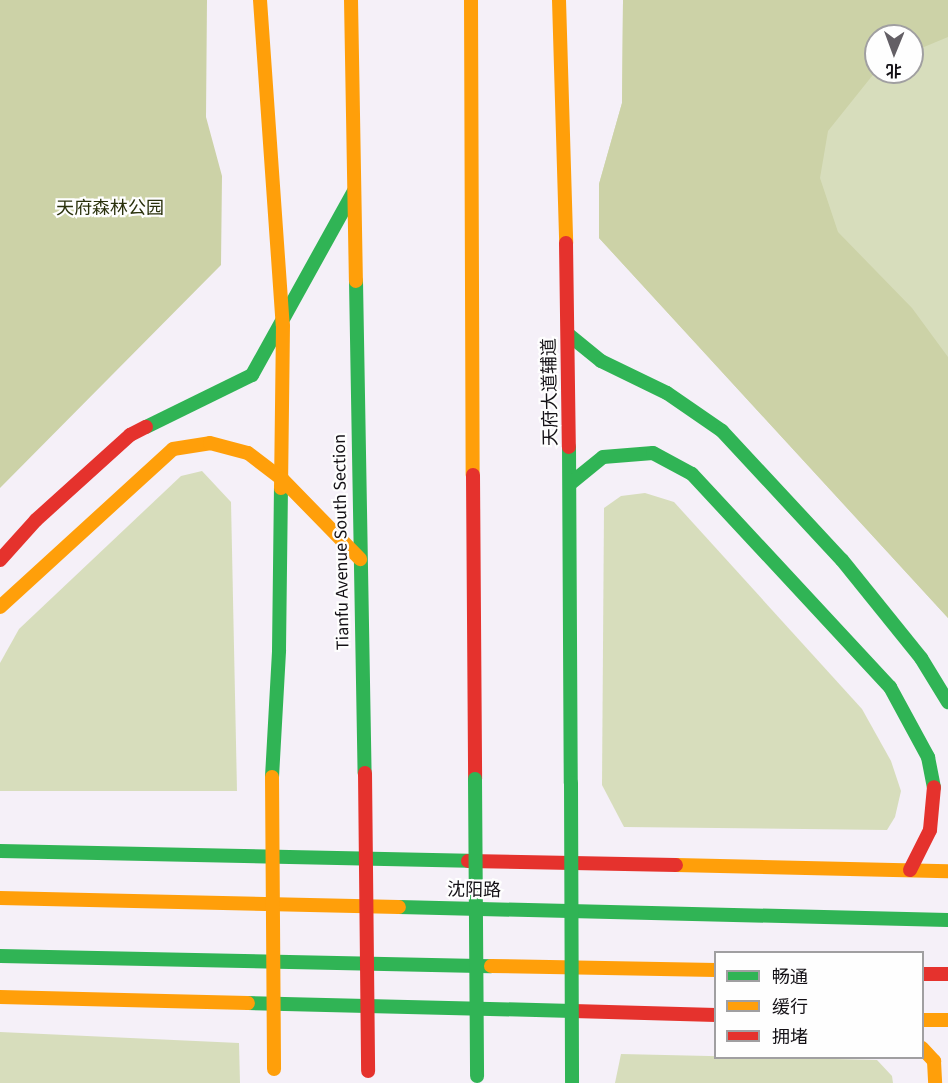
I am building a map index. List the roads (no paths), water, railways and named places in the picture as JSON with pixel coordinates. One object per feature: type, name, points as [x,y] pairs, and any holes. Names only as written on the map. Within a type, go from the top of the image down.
[{"type":"main road","points":[[260,0],[283,325],[282,479],[272,777],[274,1076]]},
{"type":"main road","name":"Tianfu Avenue South Section","points":[[351,0],[368,1077]]},
{"type":"main road","points":[[471,0],[477,1080]]},
{"type":"main road","name":"天府大道辅道","points":[[559,0],[571,483],[572,1083]]},
{"type":"main road","points":[[0,560],[36,520],[130,435],[252,375],[283,325],[354,191]]},
{"type":"main road","points":[[569,334],[602,361],[667,393],[722,431],[842,560],[921,658],[948,702]]},
{"type":"main road","points":[[0,607],[173,449],[210,443],[248,453],[282,479],[360,559]]},
{"type":"main road","points":[[571,483],[603,457],[653,453],[692,474],[890,687],[928,757],[934,788],[930,830],[910,870]]},
{"type":"main road","points":[[0,851],[948,871]]},
{"type":"main road","name":"沈阳路","points":[[0,898],[948,920]]},
{"type":"main road","points":[[0,956],[714,970]]},
{"type":"main road","points":[[924,974],[948,974]]},
{"type":"main road","points":[[0,997],[714,1015]]},
{"type":"main road","points":[[924,1020],[948,1020]]},
{"type":"main road","points":[[924,1050],[934,1061],[935,1083]]},
{"type":"park label","name":"天府森林公园","points":[[110,209]]}]
